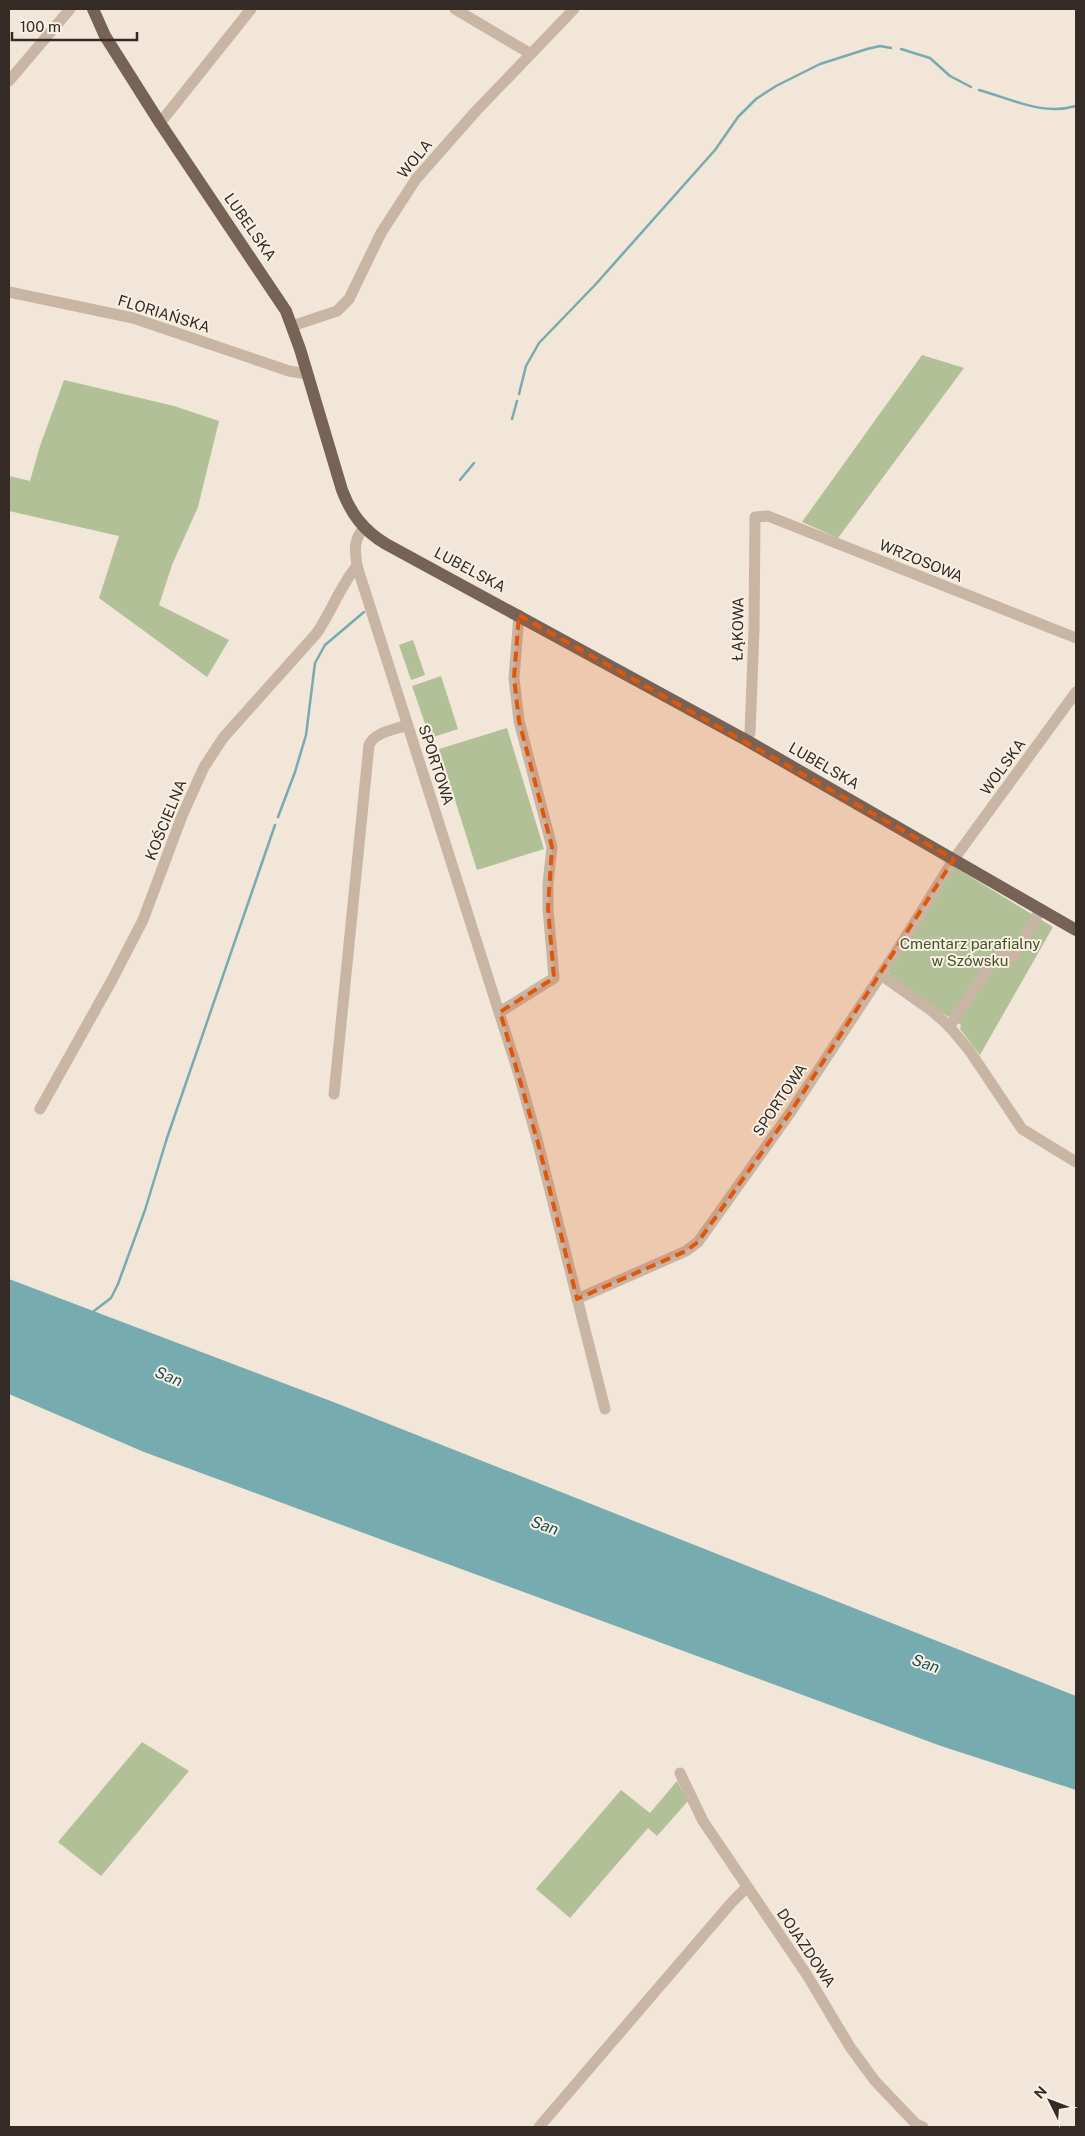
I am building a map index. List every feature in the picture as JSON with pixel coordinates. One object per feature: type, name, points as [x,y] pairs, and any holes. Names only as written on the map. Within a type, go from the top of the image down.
[{"type":"main road","name":"LUBELSKA","points":[[93,9],[106,36],[160,123],[217,210],[278,297],[292,326],[344,495],[352,512],[364,528],[381,541],[746,740],[1076,930]]},
{"type":"street","points":[[9,81],[70,9]]},
{"type":"street","points":[[160,123],[251,9]]},
{"type":"street","points":[[455,9],[531,54]]},
{"type":"street","name":"WOLA","points":[[292,326],[337,311],[349,299],[381,233],[416,178],[476,111],[574,9]]},
{"type":"street","name":"FLORIAŃSKA","points":[[9,292],[133,318],[289,371],[307,374]]},
{"type":"street","name":"WRZOSOWA","points":[[755,517],[768,516],[1076,638]]},
{"type":"street","name":"ŁĄKOWA","points":[[746,740],[750,733],[754,630],[755,517]]},
{"type":"street","name":"SPORTOWA","points":[[364,528],[355,542],[357,566],[500,1012],[538,1143],[605,1409]]},
{"type":"street","name":"KOŚCIELNA","points":[[40,1109],[143,920],[182,816],[204,767],[223,738],[316,634],[357,566]]},
{"type":"street","points":[[500,1012],[554,978],[548,908],[548,884],[552,847],[519,720],[514,678],[519,615]]},
{"type":"street","name":"WOLSKA","points":[[954,859],[1076,692]]},
{"type":"street","points":[[334,1094],[369,745],[372,738],[407,725]]},
{"type":"street","name":"SPORTOWA","points":[[577,1300],[686,1251],[698,1242],[790,1113],[881,975],[954,859]]},
{"type":"street","points":[[949,1027],[995,958],[1004,954],[1013,958],[1041,909]]},
{"type":"street","points":[[881,975],[932,1011],[949,1027],[969,1050],[1022,1129],[1076,1162]]},
{"type":"street","name":"DOJAZDOWA","points":[[680,1773],[703,1821],[807,1975],[850,2047],[875,2081],[916,2124],[923,2127]]},
{"type":"street","points":[[539,2127],[732,1902],[747,1887]]},
{"type":"highlighted area","points":[[519,615],[954,859],[790,1113],[698,1242],[686,1251],[577,1299],[538,1143],[500,1012],[554,978],[548,908],[552,847],[519,721],[514,678]]},
{"type":"green space","points":[[922,355],[964,368],[838,538],[802,522]]},
{"type":"green space","points":[[64,380],[174,406],[219,421],[198,507],[172,565],[159,605],[229,640],[207,677],[99,598],[119,536],[9,511],[9,476],[30,481],[40,446]]},
{"type":"green space","points":[[413,640],[425,675],[411,680],[399,645]]},
{"type":"green space","points":[[441,676],[458,729],[430,738],[412,686]]},
{"type":"green space","points":[[507,728],[544,849],[477,870],[439,749]]},
{"type":"green space","name":"Cmentarz parafialny w Szówsku","points":[[953,866],[1053,927],[980,1055],[960,1029],[961,1025],[891,979],[889,972]]},
{"type":"green space","points":[[142,1742],[189,1771],[101,1876],[58,1842]]},
{"type":"green space","points":[[677,1781],[688,1801],[657,1836],[648,1828],[570,1918],[536,1889],[621,1790],[650,1813]]},
{"type":"water","name":"San","points":[[9,1279],[336,1403],[1076,1696],[1076,1790],[941,1746],[144,1452],[9,1394]]},
{"type":"waterway","points":[[519,394],[526,366],[539,343],[595,285],[715,150],[738,117],[756,99],[776,86],[820,64],[880,46],[891,48]]},
{"type":"waterway","points":[[901,49],[930,58],[950,76],[971,87]]},
{"type":"waterway","points":[[979,90],[1039,108],[1063,109],[1076,106]]},
{"type":"waterway","points":[[512,419],[517,401]]},
{"type":"waterway","points":[[460,480],[474,463]]},
{"type":"waterway","points":[[278,817],[295,772],[306,735],[315,663],[325,645],[364,612]]},
{"type":"waterway","points":[[94,1311],[111,1298],[118,1284],[145,1210],[167,1138],[275,825]]}]
